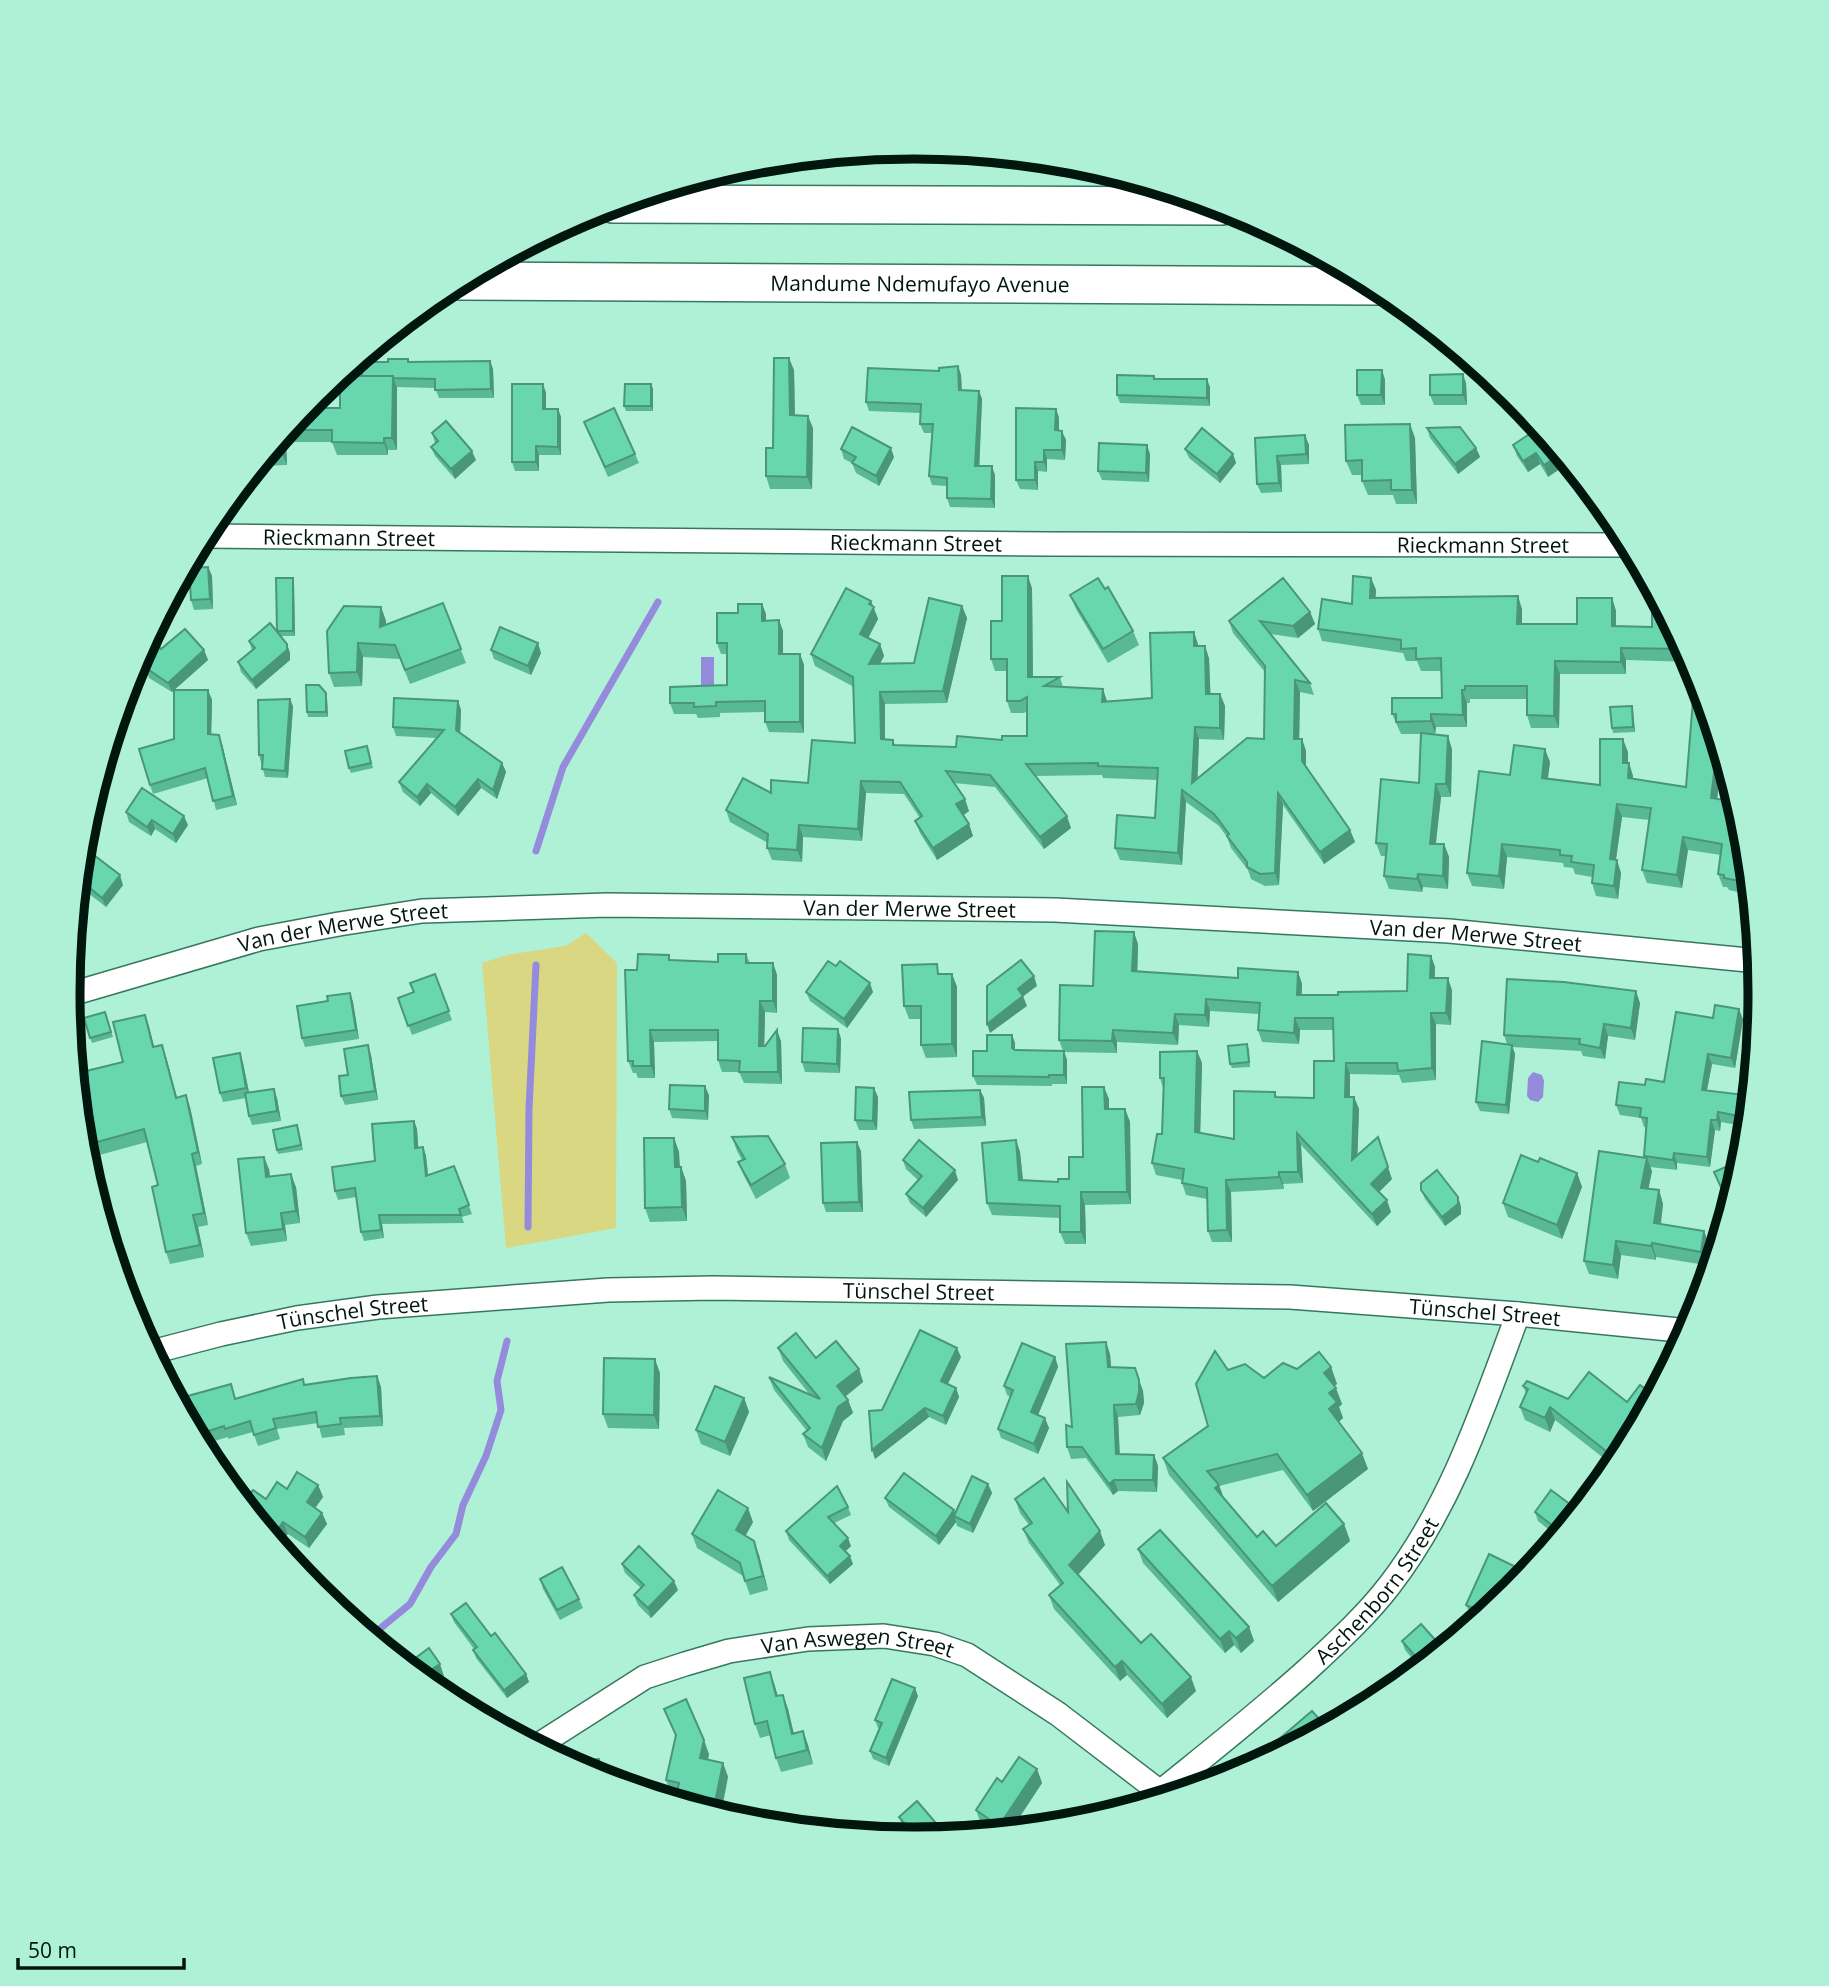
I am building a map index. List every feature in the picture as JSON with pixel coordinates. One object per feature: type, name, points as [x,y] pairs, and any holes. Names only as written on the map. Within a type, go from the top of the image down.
[{"type":"main road","points":[[643,204],[1191,206]]},
{"type":"main road","name":"Mandume Ndemufayo Avenue","points":[[482,281],[1356,286]]},
{"type":"street","name":"Rieckmann Street","points":[[217,536],[1046,544],[1617,545]]},
{"type":"street","name":"Van der Merwe Street","points":[[80,991],[259,939],[339,924],[422,911],[607,905],[1055,910],[1449,931],[1747,960]]},
{"type":"street","name":"Tünschel Street","points":[[161,1350],[310,1316],[466,1299],[608,1290],[713,1288],[1290,1297],[1518,1314],[1677,1330]]},
{"type":"street","name":"Aschenborn Street","points":[[1165,1789],[1254,1718],[1349,1632],[1389,1587],[1427,1530],[1472,1438],[1518,1314]]},
{"type":"street","name":"Van Aswegen Street","points":[[545,1741],[645,1677],[685,1664],[729,1651],[808,1639],[884,1636],[935,1644],[967,1655],[1058,1714],[1150,1793]]},
{"type":"shaded area","points":[[701,657],[714,657],[714,685],[701,685]]},
{"type":"shaded area","points":[[586,933],[617,963],[616,1228],[506,1248],[482,963],[507,955],[565,946]]},
{"type":"shaded area","points":[[1533,1072],[1542,1075],[1544,1081],[1543,1097],[1538,1102],[1527,1096],[1528,1078]]},
{"type":"building","points":[[774,358],[789,358],[790,415],[808,416],[807,477],[766,476],[766,448],[773,448]]},
{"type":"building","points":[[388,359],[408,359],[408,362],[490,361],[491,389],[435,390],[435,379],[362,376],[362,369],[370,362],[388,362]]},
{"type":"building","points":[[958,366],[959,390],[979,391],[975,466],[992,466],[991,499],[947,498],[947,478],[929,476],[933,424],[920,424],[921,404],[866,402],[868,368],[939,371],[939,368]]},
{"type":"building","points":[[1357,370],[1382,370],[1381,395],[1357,395]]},
{"type":"building","points":[[1463,374],[1463,395],[1430,395],[1430,375]]},
{"type":"building","points":[[1117,375],[1154,376],[1154,379],[1207,379],[1207,398],[1117,395]]},
{"type":"building","points":[[354,376],[393,376],[392,438],[384,438],[384,443],[332,442],[332,430],[299,430],[320,408],[340,408],[340,389]]},
{"type":"building","points":[[512,384],[543,384],[543,409],[558,409],[558,447],[536,446],[536,462],[512,462]]},
{"type":"building","points":[[625,384],[651,384],[651,406],[624,406]]},
{"type":"building","points":[[614,408],[635,454],[605,467],[584,422]]},
{"type":"building","points":[[1016,408],[1056,409],[1055,430],[1062,431],[1062,450],[1044,450],[1044,462],[1035,462],[1035,480],[1016,480]]},
{"type":"building","points":[[446,421],[472,451],[451,469],[431,447],[438,441],[432,433]]},
{"type":"building","points":[[1410,424],[1412,490],[1391,490],[1391,480],[1362,481],[1362,460],[1346,461],[1345,425]]},
{"type":"building","points":[[852,427],[891,448],[876,476],[852,463],[856,457],[841,449]]},
{"type":"building","points":[[1460,427],[1476,448],[1455,464],[1427,428]]},
{"type":"building","points":[[1202,428],[1233,454],[1217,474],[1185,449]]},
{"type":"building","points":[[1532,432],[1554,458],[1544,465],[1536,453],[1523,461],[1513,445]]},
{"type":"building","points":[[1305,435],[1306,454],[1277,456],[1279,483],[1257,484],[1255,438]]},
{"type":"building","points":[[1099,443],[1147,445],[1146,473],[1098,471]]},
{"type":"building","points":[[208,567],[210,599],[191,600],[190,580],[197,568]]},
{"type":"building","points":[[1002,576],[1028,576],[1028,677],[1060,677],[1044,686],[1103,689],[1102,702],[1152,698],[1150,633],[1194,632],[1194,646],[1205,646],[1206,694],[1220,694],[1220,728],[1195,727],[1192,783],[1247,738],[1264,739],[1265,666],[1229,621],[1283,578],[1310,612],[1293,626],[1260,621],[1310,683],[1295,680],[1294,739],[1302,739],[1302,761],[1350,830],[1320,852],[1278,793],[1275,873],[1260,874],[1247,867],[1247,862],[1214,814],[1182,790],[1178,853],[1115,848],[1117,815],[1155,818],[1158,768],[1098,766],[1098,763],[1026,764],[1067,816],[1040,837],[990,775],[946,771],[965,799],[956,804],[969,824],[933,848],[915,821],[922,816],[900,782],[861,781],[858,829],[799,825],[797,850],[767,848],[768,834],[726,810],[743,778],[771,793],[771,780],[808,783],[812,740],[855,743],[853,677],[811,654],[846,588],[871,601],[869,604],[874,607],[860,634],[880,644],[869,664],[914,663],[929,598],[962,606],[943,691],[880,692],[881,739],[893,740],[893,745],[956,747],[957,736],[1002,740],[1002,736],[1027,736],[1027,697],[1020,701],[1007,701],[1007,659],[991,659],[991,621],[1002,621]]},
{"type":"building","points":[[1353,576],[1371,578],[1370,598],[1518,596],[1517,624],[1577,624],[1577,598],[1612,598],[1612,626],[1652,627],[1652,605],[1673,649],[1621,648],[1621,662],[1555,661],[1554,716],[1527,715],[1527,686],[1465,686],[1465,690],[1462,690],[1463,715],[1431,714],[1431,721],[1396,722],[1396,714],[1392,714],[1392,698],[1442,698],[1441,658],[1416,659],[1416,648],[1401,649],[1401,640],[1318,629],[1322,599],[1352,604]]},
{"type":"building","points":[[276,578],[293,578],[293,631],[277,631]]},
{"type":"building","points":[[1098,578],[1105,589],[1108,587],[1133,631],[1103,649],[1070,595]]},
{"type":"building","points":[[443,603],[461,649],[405,670],[395,645],[358,643],[357,672],[329,673],[327,631],[344,606],[381,607],[380,627]]},
{"type":"building","points":[[738,604],[762,604],[762,621],[779,620],[779,654],[800,654],[800,722],[765,722],[765,701],[716,702],[716,706],[694,707],[694,703],[670,703],[670,687],[727,685],[727,643],[717,643],[717,613],[738,613]]},
{"type":"building","points":[[270,623],[287,644],[287,650],[252,680],[238,662],[255,648],[249,641]]},
{"type":"building","points":[[500,627],[538,643],[528,666],[491,650]]},
{"type":"building","points":[[185,629],[204,650],[168,683],[147,668],[157,645],[161,649]]},
{"type":"building","points":[[306,685],[319,685],[326,693],[326,712],[307,712]]},
{"type":"building","points":[[174,690],[208,690],[208,734],[219,735],[233,796],[213,801],[205,768],[150,785],[139,749],[174,739]]},
{"type":"building","points":[[394,698],[458,701],[456,730],[502,763],[493,790],[478,779],[455,807],[427,784],[417,797],[399,782],[444,730],[393,727]]},
{"type":"building","points":[[290,699],[285,771],[262,769],[263,755],[259,755],[258,700]]},
{"type":"building","points":[[1693,700],[1715,762],[1711,798],[1725,800],[1741,881],[1718,874],[1722,844],[1683,837],[1677,875],[1642,870],[1651,808],[1617,804],[1610,859],[1617,860],[1614,886],[1592,883],[1594,865],[1571,862],[1572,856],[1560,855],[1560,850],[1502,844],[1499,876],[1467,873],[1479,771],[1510,775],[1514,745],[1545,749],[1542,778],[1600,785],[1600,739],[1623,739],[1623,763],[1629,763],[1628,778],[1686,787]]},
{"type":"building","points":[[1632,706],[1633,727],[1612,728],[1610,707]]},
{"type":"building","points":[[1421,733],[1448,736],[1446,784],[1436,784],[1430,844],[1444,844],[1443,876],[1418,874],[1417,879],[1384,876],[1387,844],[1376,843],[1381,779],[1419,783]]},
{"type":"building","points":[[367,746],[371,763],[349,768],[345,751]]},
{"type":"building","points":[[142,788],[184,816],[173,834],[152,820],[147,827],[126,812]]},
{"type":"building","points":[[93,854],[120,875],[102,898],[88,886]]},
{"type":"building","points":[[1095,931],[1134,932],[1132,971],[1238,978],[1238,968],[1298,972],[1297,995],[1407,991],[1408,954],[1431,956],[1430,978],[1448,978],[1446,1013],[1431,1013],[1432,1068],[1398,1071],[1397,1063],[1346,1063],[1345,1097],[1354,1097],[1352,1160],[1378,1137],[1388,1167],[1371,1184],[1387,1200],[1372,1214],[1297,1133],[1298,1172],[1279,1172],[1279,1177],[1226,1180],[1227,1230],[1208,1231],[1207,1188],[1182,1183],[1184,1169],[1152,1163],[1157,1134],[1162,1134],[1164,1078],[1160,1078],[1160,1052],[1197,1051],[1195,1132],[1234,1139],[1234,1091],[1275,1092],[1275,1097],[1314,1098],[1314,1061],[1334,1061],[1333,1018],[1295,1018],[1294,1033],[1258,1030],[1260,1003],[1206,999],[1205,1015],[1175,1014],[1173,1033],[1113,1030],[1112,1041],[1059,1040],[1060,985],[1093,986]]},
{"type":"building","points":[[638,954],[669,955],[669,960],[718,962],[718,954],[746,954],[746,963],[773,963],[773,1001],[760,1001],[759,1046],[765,1046],[777,1030],[778,1072],[739,1072],[740,1061],[718,1060],[718,1030],[650,1030],[651,1066],[633,1066],[633,1061],[628,1061],[625,970],[637,970]]},
{"type":"building","points":[[1021,960],[1034,976],[1018,989],[1023,996],[987,1024],[987,986]]},
{"type":"building","points":[[828,961],[836,966],[840,961],[870,983],[844,1019],[806,992]]},
{"type":"building","points":[[937,964],[938,974],[952,974],[952,1044],[921,1045],[921,1006],[904,1006],[902,965]]},
{"type":"building","points":[[435,974],[449,1011],[408,1026],[398,998],[414,992],[410,983]]},
{"type":"building","points":[[1507,979],[1564,982],[1636,991],[1631,1028],[1604,1024],[1600,1048],[1579,1044],[1580,1039],[1504,1035]]},
{"type":"building","points":[[350,993],[356,1030],[302,1038],[297,1006],[328,1001],[327,996]]},
{"type":"building","points":[[1715,1005],[1739,1009],[1731,1058],[1708,1054],[1702,1090],[1742,1095],[1739,1116],[1718,1112],[1717,1120],[1711,1120],[1707,1157],[1674,1153],[1673,1160],[1644,1156],[1647,1118],[1640,1117],[1641,1108],[1616,1105],[1619,1082],[1645,1085],[1646,1079],[1664,1082],[1676,1012],[1713,1018]]},
{"type":"building","points":[[105,1012],[111,1032],[90,1038],[84,1018]]},
{"type":"building","points":[[145,1015],[153,1047],[162,1045],[176,1098],[186,1095],[198,1152],[192,1154],[204,1213],[193,1215],[200,1245],[166,1252],[152,1187],[158,1185],[144,1129],[95,1143],[85,1071],[123,1062],[113,1022]]},
{"type":"building","points":[[803,1028],[838,1029],[837,1064],[802,1062]]},
{"type":"building","points":[[987,1035],[1012,1035],[1012,1048],[1015,1050],[1064,1051],[1064,1075],[973,1076],[973,1051],[987,1051]]},
{"type":"building","points":[[1482,1041],[1512,1045],[1506,1105],[1476,1102]]},
{"type":"building","points":[[1247,1044],[1249,1062],[1230,1064],[1228,1046]]},
{"type":"building","points":[[368,1045],[375,1091],[341,1096],[339,1076],[348,1075],[344,1049]]},
{"type":"building","points":[[240,1053],[246,1088],[220,1093],[213,1058]]},
{"type":"building","points":[[670,1085],[705,1086],[705,1111],[669,1109]]},
{"type":"building","points":[[856,1087],[874,1088],[873,1121],[855,1120]]},
{"type":"building","points":[[1082,1087],[1104,1087],[1105,1109],[1125,1109],[1127,1192],[1081,1192],[1081,1232],[1060,1232],[1060,1206],[987,1203],[982,1143],[1016,1140],[1019,1180],[1058,1182],[1058,1179],[1069,1179],[1069,1157],[1083,1157]]},
{"type":"building","points":[[274,1089],[277,1111],[249,1116],[245,1093]]},
{"type":"building","points":[[980,1090],[982,1117],[911,1120],[909,1092]]},
{"type":"building","points":[[414,1121],[415,1148],[423,1147],[426,1176],[454,1166],[469,1205],[459,1209],[461,1215],[379,1215],[381,1230],[361,1232],[355,1188],[335,1191],[332,1167],[375,1161],[372,1124]]},
{"type":"building","points":[[297,1125],[301,1145],[277,1150],[273,1130]]},
{"type":"building","points":[[768,1136],[785,1164],[751,1185],[738,1162],[745,1159],[732,1137]]},
{"type":"building","points":[[644,1138],[674,1138],[675,1167],[681,1167],[682,1207],[645,1208]]},
{"type":"building","points":[[919,1140],[955,1170],[923,1208],[906,1194],[922,1176],[903,1160]]},
{"type":"building","points":[[857,1142],[859,1202],[823,1203],[821,1143]]},
{"type":"building","points":[[1599,1151],[1647,1158],[1641,1188],[1659,1190],[1654,1223],[1704,1231],[1701,1252],[1652,1243],[1651,1246],[1616,1241],[1613,1265],[1584,1261]]},
{"type":"building","points":[[1521,1155],[1538,1162],[1540,1158],[1577,1173],[1557,1225],[1503,1203]]},
{"type":"building","points":[[264,1157],[266,1177],[291,1174],[296,1211],[281,1213],[283,1229],[246,1233],[238,1159]]},
{"type":"building","points":[[1730,1165],[1724,1193],[1714,1172]]},
{"type":"building","points":[[1437,1170],[1458,1197],[1458,1204],[1442,1217],[1421,1190],[1421,1183]]},
{"type":"building","points":[[920,1330],[957,1348],[941,1381],[956,1388],[943,1416],[925,1408],[872,1450],[869,1411],[882,1410]]},
{"type":"building","points":[[796,1333],[816,1358],[836,1341],[859,1369],[837,1386],[848,1400],[838,1407],[822,1448],[803,1434],[810,1428],[769,1377],[820,1399],[778,1348]]},
{"type":"building","points":[[1106,1342],[1108,1367],[1135,1368],[1139,1380],[1136,1404],[1114,1405],[1116,1454],[1154,1455],[1153,1480],[1114,1480],[1109,1484],[1082,1447],[1067,1447],[1066,1425],[1072,1427],[1066,1344]]},
{"type":"building","points":[[1022,1343],[1055,1357],[1031,1412],[1045,1418],[1034,1444],[998,1429],[1013,1390],[1004,1386]]},
{"type":"building","points":[[1215,1351],[1228,1370],[1245,1364],[1264,1378],[1283,1363],[1297,1369],[1319,1352],[1331,1367],[1324,1373],[1336,1388],[1329,1393],[1337,1402],[1329,1409],[1362,1453],[1307,1495],[1277,1454],[1207,1471],[1219,1485],[1215,1488],[1257,1537],[1263,1531],[1276,1546],[1326,1503],[1344,1524],[1272,1586],[1163,1458],[1208,1426],[1196,1384]]},
{"type":"building","points":[[604,1358],[655,1359],[654,1415],[603,1414]]},
{"type":"building","points":[[1589,1372],[1627,1402],[1640,1385],[1647,1391],[1609,1454],[1550,1407],[1545,1418],[1520,1407],[1528,1389],[1523,1386],[1527,1381],[1568,1399]]},
{"type":"building","points":[[377,1376],[380,1416],[340,1418],[341,1424],[318,1427],[316,1412],[273,1419],[276,1428],[254,1435],[250,1421],[206,1432],[185,1397],[231,1384],[235,1399],[303,1379],[304,1385]]},
{"type":"building","points":[[715,1386],[744,1398],[725,1442],[696,1430]]},
{"type":"building","points":[[297,1472],[318,1485],[307,1502],[322,1513],[305,1537],[283,1522],[277,1530],[249,1495],[253,1490],[266,1499],[277,1482],[287,1489]]},
{"type":"building","points":[[904,1473],[954,1510],[936,1536],[885,1498]]},
{"type":"building","points":[[972,1476],[988,1484],[970,1524],[954,1516]]},
{"type":"building","points":[[1044,1478],[1068,1512],[1067,1482],[1100,1531],[1069,1565],[1141,1643],[1151,1634],[1191,1677],[1162,1704],[1122,1661],[1115,1667],[1049,1595],[1063,1583],[1023,1529],[1032,1523],[1015,1499]]},
{"type":"building","points":[[837,1486],[848,1507],[828,1517],[848,1538],[840,1546],[850,1556],[827,1576],[786,1531]]},
{"type":"building","points":[[718,1490],[748,1508],[736,1530],[754,1541],[763,1576],[745,1581],[740,1563],[692,1534]]},
{"type":"building","points":[[1551,1490],[1572,1506],[1555,1527],[1535,1512]]},
{"type":"building","points":[[1160,1530],[1249,1627],[1236,1638],[1229,1631],[1220,1639],[1138,1549]]},
{"type":"building","points":[[639,1546],[674,1581],[648,1608],[634,1595],[644,1585],[622,1564]]},
{"type":"building","points":[[1489,1554],[1516,1567],[1504,1583],[1476,1609],[1466,1605]]},
{"type":"building","points":[[562,1567],[579,1599],[557,1610],[540,1579]]},
{"type":"building","points":[[466,1603],[491,1636],[495,1633],[526,1674],[504,1690],[473,1650],[477,1647],[451,1614]]},
{"type":"building","points":[[1421,1624],[1437,1642],[1417,1658],[1402,1641]]},
{"type":"building","points":[[429,1648],[440,1664],[429,1671],[413,1660]]},
{"type":"building","points":[[770,1672],[776,1696],[783,1695],[792,1734],[803,1731],[807,1750],[776,1758],[767,1721],[755,1724],[744,1678]]},
{"type":"building","points":[[892,1679],[915,1688],[886,1758],[870,1751],[882,1723],[875,1720]]},
{"type":"building","points":[[686,1699],[704,1740],[700,1758],[723,1763],[715,1803],[677,1792],[679,1783],[666,1780],[676,1735],[664,1709]]},
{"type":"building","points":[[1312,1711],[1321,1721],[1283,1741],[1271,1746]]},
{"type":"building","points":[[1019,1757],[1037,1769],[1002,1822],[994,1823],[976,1810],[997,1778],[1002,1782]]},
{"type":"building","points":[[599,1759],[600,1766],[595,1764],[587,1760]]},
{"type":"building","points":[[917,1801],[939,1826],[907,1827],[899,1817]]},
{"type":"waterway","points":[[536,851],[563,767],[658,602]]},
{"type":"waterway","points":[[528,1227],[529,1109],[536,965]]},
{"type":"waterway","points":[[378,1631],[410,1604],[431,1567],[456,1534],[463,1505],[486,1456],[501,1410],[497,1381],[507,1341]]}]
